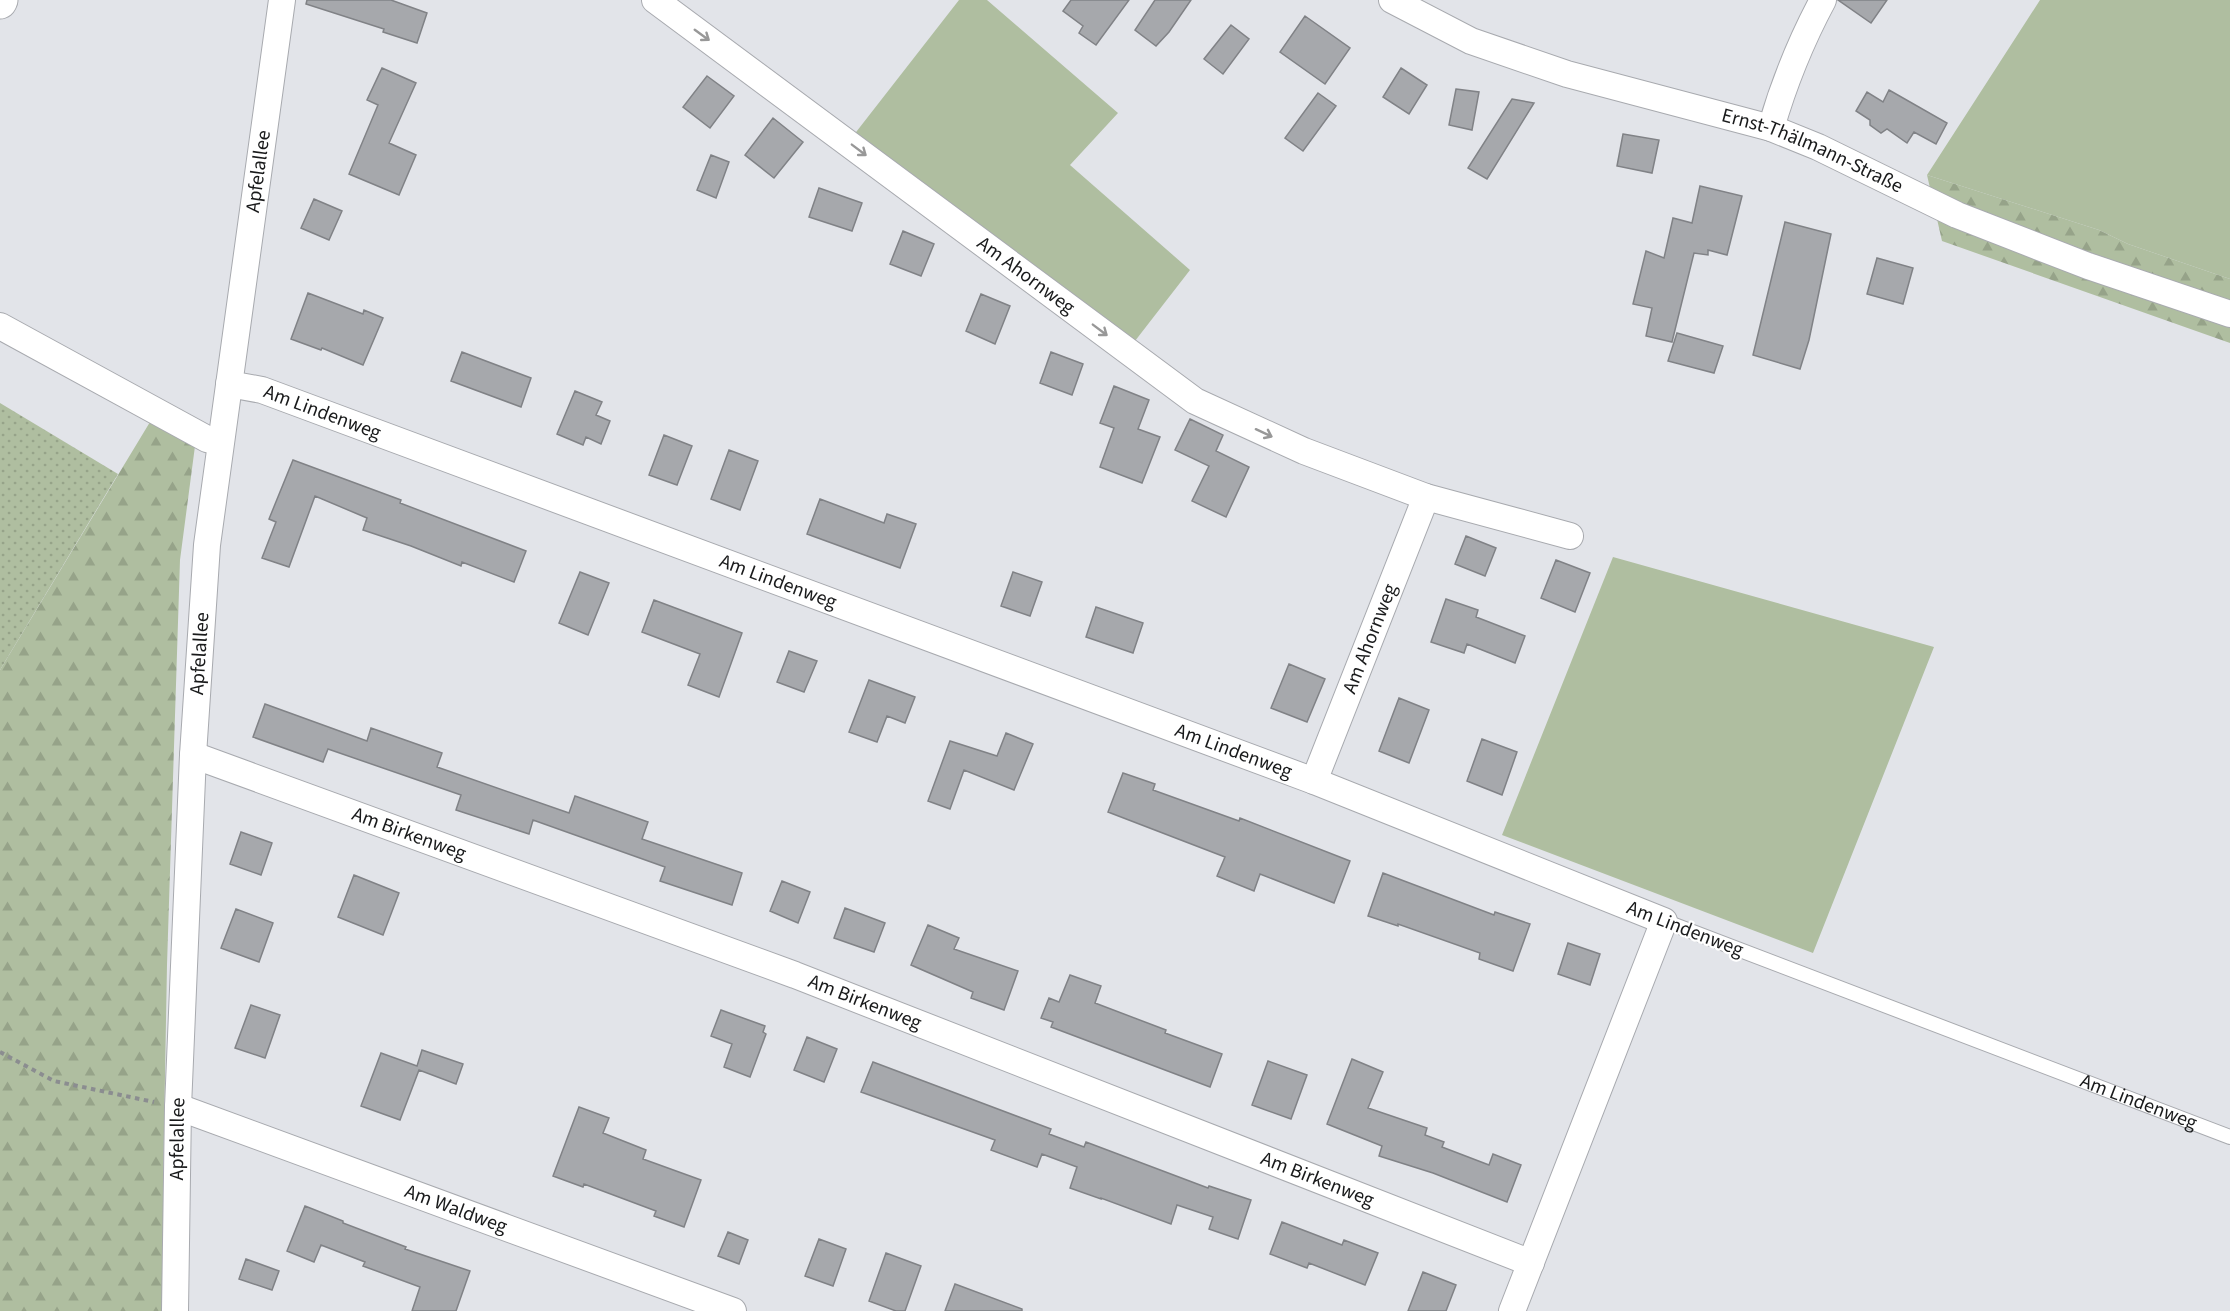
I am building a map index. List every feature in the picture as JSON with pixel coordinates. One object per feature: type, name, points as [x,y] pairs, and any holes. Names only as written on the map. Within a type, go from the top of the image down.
[{"type":"street","name":"Apfelallee","points":[[175,1311],[178,1107],[193,755],[207,545],[282,0]]},
{"type":"street","name":"Am Ahornweg","points":[[655,0],[1195,400],[1304,451],[1426,497],[1570,536]]},
{"type":"street","name":"Ernst-Thälmann-Straße","points":[[1392,0],[1471,41],[1567,74],[1771,128],[1818,147],[1957,215],[2088,266],[2230,314]]},
{"type":"street","points":[[1771,128],[1779,98],[1802,40],[1823,0]]},
{"type":"street","points":[[0,326],[207,439],[220,442]]},
{"type":"street","name":"Am Lindenweg","points":[[229,384],[273,394],[1314,782],[1664,921]]},
{"type":"street","name":"Am Ahornweg","points":[[1314,782],[1426,497]]},
{"type":"street","name":"Am Birkenweg","points":[[193,755],[795,975],[1531,1263]]},
{"type":"street","points":[[1512,1311],[1664,921]]},
{"type":"street","name":"Am Waldweg","points":[[178,1107],[734,1311]]},
{"type":"lane","name":"Am Lindenweg","points":[[1664,921],[2230,1137]]},
{"type":"path","points":[[0,1052],[54,1081],[178,1107]]},
{"type":"green space","points":[[959,0],[987,0],[1118,113],[1070,165],[1190,270],[1135,341],[853,136]]},
{"type":"green space","points":[[2040,0],[2230,0],[2230,279],[2128,244],[2099,230],[1927,175]]},
{"type":"green space","points":[[1927,175],[2099,230],[2128,244],[2230,279],[2230,343],[1942,241]]},
{"type":"green space","points":[[0,403],[118,474],[0,670]]},
{"type":"green space","points":[[150,422],[195,446],[180,560],[167,965],[163,1188],[166,1311],[0,1311],[0,670]]},
{"type":"green space","points":[[1613,557],[1934,647],[1813,953],[1502,835]]},
{"type":"building","points":[[307,0],[391,0],[427,13],[417,43],[383,32],[384,29],[306,4]]},
{"type":"building","points":[[1071,0],[1129,0],[1096,45],[1079,33],[1083,26],[1063,11]]},
{"type":"building","points":[[1155,0],[1191,0],[1169,32],[1156,46],[1135,30]]},
{"type":"building","points":[[1838,0],[1887,0],[1871,23]]},
{"type":"building","points":[[1305,16],[1350,48],[1325,84],[1280,52]]},
{"type":"building","points":[[1231,25],[1249,39],[1223,74],[1204,59]]},
{"type":"building","points":[[382,68],[416,83],[389,143],[416,155],[399,195],[349,174],[378,105],[367,100]]},
{"type":"building","points":[[1401,68],[1427,85],[1409,114],[1383,97]]},
{"type":"building","points":[[707,76],[734,96],[710,128],[683,107]]},
{"type":"building","points":[[1456,89],[1479,92],[1472,130],[1449,125]]},
{"type":"building","points":[[1889,90],[1947,123],[1936,144],[1914,132],[1907,143],[1887,129],[1881,133],[1870,125],[1870,120],[1856,111],[1867,92],[1883,102]]},
{"type":"building","points":[[1318,93],[1336,106],[1303,151],[1285,138]]},
{"type":"building","points":[[1512,99],[1534,103],[1487,179],[1468,168]]},
{"type":"building","points":[[773,118],[803,142],[774,178],[745,155]]},
{"type":"building","points":[[1623,134],[1659,140],[1652,173],[1617,166]]},
{"type":"building","points":[[711,155],[729,162],[716,198],[697,190]]},
{"type":"building","points":[[1700,186],[1742,196],[1727,255],[1708,250],[1708,255],[1694,253],[1672,342],[1646,336],[1652,308],[1633,304],[1646,251],[1664,258],[1673,218],[1692,223]]},
{"type":"building","points":[[819,188],[862,203],[852,231],[809,217]]},
{"type":"building","points":[[314,199],[342,211],[329,240],[301,228]]},
{"type":"building","points":[[1785,222],[1831,234],[1809,340],[1800,369],[1753,355]]},
{"type":"building","points":[[903,231],[934,244],[921,276],[890,264]]},
{"type":"building","points":[[1877,258],[1913,268],[1903,304],[1867,294]]},
{"type":"building","points":[[308,293],[363,314],[364,310],[383,318],[363,365],[322,348],[321,350],[291,339]]},
{"type":"building","points":[[981,294],[1010,306],[995,344],[966,331]]},
{"type":"building","points":[[1677,333],[1723,346],[1714,373],[1668,361]]},
{"type":"building","points":[[462,352],[531,378],[521,407],[451,381]]},
{"type":"building","points":[[1051,352],[1083,364],[1072,395],[1040,383]]},
{"type":"building","points":[[1114,386],[1149,400],[1138,429],[1160,437],[1142,483],[1100,467],[1114,428],[1100,423]]},
{"type":"building","points":[[575,391],[602,402],[596,415],[610,421],[601,444],[586,437],[583,445],[557,434]]},
{"type":"building","points":[[1190,419],[1223,435],[1216,451],[1249,467],[1226,517],[1192,501],[1209,466],[1175,450]]},
{"type":"building","points":[[664,435],[692,446],[677,485],[649,475]]},
{"type":"building","points":[[729,450],[758,461],[740,510],[711,499]]},
{"type":"building","points":[[293,460],[401,500],[400,503],[526,551],[514,582],[462,562],[461,566],[363,530],[367,518],[315,496],[289,567],[262,558],[276,522],[269,519]]},
{"type":"building","points":[[820,499],[884,523],[887,514],[916,524],[900,568],[807,534]]},
{"type":"building","points":[[1466,536],[1496,548],[1485,576],[1455,564]]},
{"type":"building","points":[[1556,560],[1590,573],[1575,612],[1541,598]]},
{"type":"building","points":[[580,572],[609,583],[588,635],[559,623]]},
{"type":"building","points":[[1013,572],[1042,582],[1030,616],[1001,606]]},
{"type":"building","points":[[1446,599],[1478,610],[1476,617],[1525,636],[1515,663],[1467,644],[1464,653],[1431,642]]},
{"type":"building","points":[[654,600],[742,633],[719,697],[688,685],[700,654],[642,632]]},
{"type":"building","points":[[1096,607],[1143,623],[1133,653],[1086,637]]},
{"type":"building","points":[[789,651],[817,661],[804,692],[777,682]]},
{"type":"building","points":[[1289,664],[1325,679],[1307,722],[1271,708]]},
{"type":"building","points":[[869,680],[915,697],[905,723],[887,716],[877,742],[849,732]]},
{"type":"building","points":[[1399,698],[1429,710],[1409,763],[1379,751]]},
{"type":"building","points":[[265,704],[367,741],[371,728],[442,753],[437,767],[569,813],[575,796],[648,822],[642,839],[742,873],[732,905],[660,881],[665,867],[533,820],[529,834],[456,810],[461,795],[328,749],[323,762],[253,737]]},
{"type":"building","points":[[1006,733],[1033,744],[1014,790],[964,770],[950,809],[928,801],[950,741],[997,756]]},
{"type":"building","points":[[1482,739],[1517,752],[1502,795],[1467,781]]},
{"type":"building","points":[[1123,773],[1155,784],[1153,790],[1239,821],[1240,818],[1350,861],[1334,903],[1260,874],[1254,891],[1217,876],[1225,857],[1108,812]]},
{"type":"building","points":[[241,832],[272,843],[261,875],[230,864]]},
{"type":"building","points":[[1383,873],[1494,915],[1495,912],[1530,924],[1513,971],[1479,959],[1480,953],[1398,924],[1398,926],[1368,916]]},
{"type":"building","points":[[354,875],[399,893],[383,935],[338,917]]},
{"type":"building","points":[[782,881],[810,892],[798,923],[770,911]]},
{"type":"building","points":[[845,908],[885,923],[874,952],[834,938]]},
{"type":"building","points":[[236,909],[273,923],[259,962],[221,948]]},
{"type":"building","points":[[928,925],[959,938],[954,949],[1018,971],[1004,1010],[971,998],[973,992],[911,965]]},
{"type":"building","points":[[1568,943],[1600,954],[1590,985],[1558,974]]},
{"type":"building","points":[[1070,975],[1101,986],[1095,1003],[1222,1054],[1210,1087],[1051,1027],[1053,1022],[1041,1018],[1049,998],[1059,1002]]},
{"type":"building","points":[[251,1005],[280,1015],[265,1058],[235,1048]]},
{"type":"building","points":[[721,1010],[765,1026],[763,1032],[766,1034],[750,1077],[724,1067],[732,1044],[711,1036]]},
{"type":"building","points":[[807,1037],[837,1049],[824,1082],[794,1070]]},
{"type":"building","points":[[422,1050],[463,1064],[456,1084],[419,1070],[400,1120],[361,1106],[381,1053],[417,1066]]},
{"type":"building","points":[[1352,1059],[1383,1072],[1368,1108],[1427,1128],[1425,1135],[1444,1142],[1442,1147],[1489,1165],[1493,1154],[1521,1165],[1507,1202],[1433,1173],[1379,1156],[1382,1146],[1327,1124]]},
{"type":"building","points":[[1268,1061],[1307,1075],[1291,1119],[1252,1105]]},
{"type":"building","points":[[873,1062],[1051,1129],[1049,1134],[1084,1147],[1086,1142],[1208,1188],[1209,1186],[1251,1200],[1238,1239],[1209,1229],[1213,1217],[1177,1205],[1171,1224],[1070,1188],[1077,1167],[1042,1154],[1037,1167],[991,1150],[995,1140],[861,1092]]},
{"type":"building","points":[[579,1107],[609,1118],[603,1133],[646,1150],[643,1159],[701,1180],[684,1227],[654,1216],[656,1211],[584,1184],[583,1187],[553,1176]]},
{"type":"building","points":[[305,1206],[406,1247],[405,1249],[470,1271],[456,1311],[412,1311],[420,1287],[363,1266],[365,1262],[321,1245],[314,1262],[287,1251]]},
{"type":"building","points":[[1282,1222],[1342,1245],[1344,1240],[1378,1253],[1365,1285],[1309,1263],[1307,1268],[1270,1254]]},
{"type":"building","points":[[728,1232],[748,1240],[739,1264],[718,1256]]},
{"type":"building","points":[[819,1239],[846,1249],[833,1286],[805,1276]]},
{"type":"building","points":[[886,1253],[921,1266],[905,1311],[896,1311],[869,1301]]},
{"type":"building","points":[[246,1259],[279,1271],[272,1290],[239,1279]]},
{"type":"building","points":[[1423,1272],[1456,1285],[1446,1311],[1408,1311]]},
{"type":"building","points":[[955,1284],[1022,1309],[1022,1311],[945,1311]]}]
